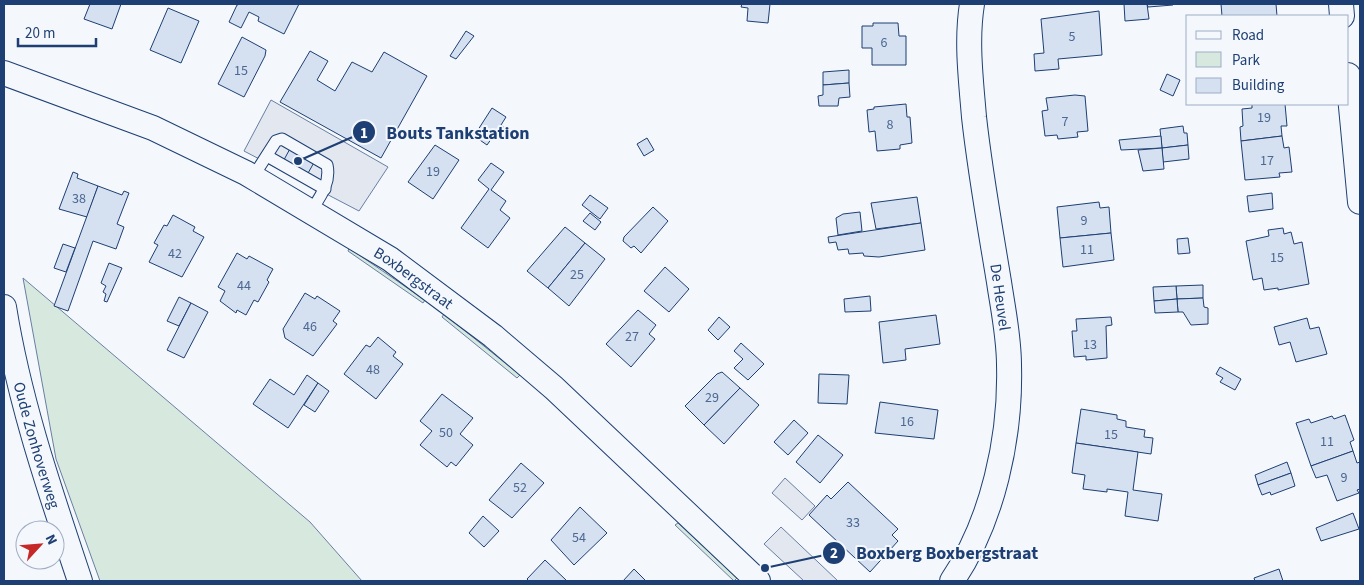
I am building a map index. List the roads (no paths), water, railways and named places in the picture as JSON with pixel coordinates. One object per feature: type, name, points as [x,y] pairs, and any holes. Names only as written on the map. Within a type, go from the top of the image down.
[{"type":"street","name":"De Heuvel","points":[[952,581],[962,566],[975,539],[992,492],[1008,408],[1009,364],[1005,320],[977,140],[970,69],[972,4]]},
{"type":"street","name":"Boxbergstraat","points":[[4,73],[153,128],[253,177],[390,259],[493,336],[554,388],[758,581]]},
{"type":"street","points":[[1349,86],[1360,202]]},
{"type":"street","name":"Oude Zonhoverweg","points":[[4,308],[19,385],[48,485],[80,581]]},
{"type":"lane","points":[[253,177],[276,140],[282,139],[327,165],[329,174],[325,189],[311,211]]},
{"type":"lane","points":[[267,156],[325,189]]},
{"type":"place","name":"Bouts Tankstation","points":[[298,161]]},
{"type":"place","name":"Boxberg Boxbergstraat","points":[[765,568]]}]
